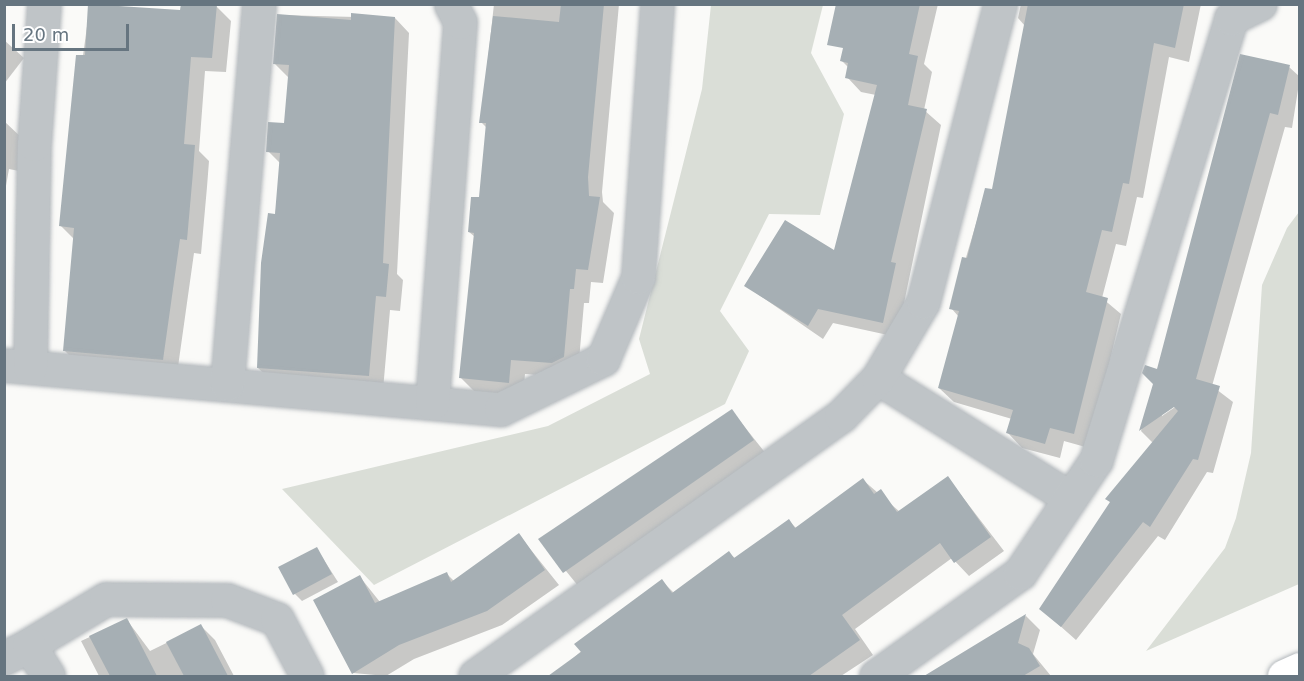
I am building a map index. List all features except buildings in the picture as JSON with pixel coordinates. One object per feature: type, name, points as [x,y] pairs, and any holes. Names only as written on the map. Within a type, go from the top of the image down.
[{"type":"main road","points":[[1284,676],[1299,669]]},
{"type":"street","points":[[44,4],[17,366],[501,409],[603,359],[638,277],[657,4]]},
{"type":"street","points":[[227,384],[259,4]]},
{"type":"street","points":[[432,403],[460,22],[451,4]]},
{"type":"street","points":[[475,676],[841,416],[878,378],[923,302],[1000,4]]},
{"type":"street","points":[[876,676],[1020,573],[1096,460],[1231,18],[1260,4]]},
{"type":"street","points":[[878,378],[1070,498]]},
{"type":"street","points":[[48,676],[17,652],[106,598],[227,600],[277,618],[307,676]]},
{"type":"shaded area","points":[[711,5],[823,5],[811,53],[844,114],[820,215],[769,214],[720,311],[749,351],[725,404],[374,585],[282,489],[548,426],[650,374],[639,339],[702,89]]},
{"type":"shaded area","points":[[1299,212],[1299,584],[1146,651],[1225,548],[1236,518],[1251,453],[1262,285],[1287,228]]}]
